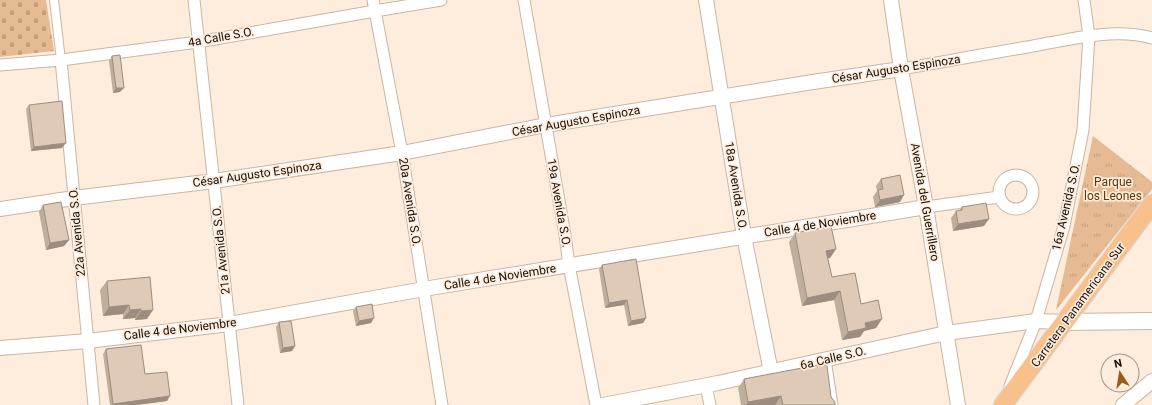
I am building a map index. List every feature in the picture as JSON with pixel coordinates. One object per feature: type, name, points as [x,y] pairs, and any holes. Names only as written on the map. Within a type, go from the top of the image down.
[{"type":"highway","name":"Carretera Panamericana Sur","points":[[1003,405],[1152,204]]},
{"type":"main road","points":[[1065,322],[1152,321]]},
{"type":"street","points":[[54,0],[61,60]]},
{"type":"street","name":"21a Avenida S.O.","points":[[194,0],[238,405]]},
{"type":"street","name":"4a Calle S.O.","points":[[0,64],[61,60],[198,42],[374,5],[442,0]]},
{"type":"street","name":"19a Avenida S.O.","points":[[524,0],[569,265],[596,405]]},
{"type":"street","name":"18a Avenida S.O.","points":[[706,0],[744,236],[771,372]]},
{"type":"street","name":"Avenida del Guerrillero","points":[[891,0],[901,69],[926,206],[958,405]]},
{"type":"street","name":"16a Avenida S.O.","points":[[1003,405],[1036,322],[1064,226],[1083,130],[1089,36],[1084,0]]},
{"type":"street","name":"20a Avenida S.O.","points":[[374,5],[402,153],[442,405]]},
{"type":"street","name":"César Augusto Espinoza","points":[[0,209],[74,198],[214,181],[402,153],[546,125],[901,69],[1089,36],[1130,34],[1152,38]]},
{"type":"street","name":"22a Avenida S.O.","points":[[61,60],[94,405]]},
{"type":"street","name":"Calle 4 de Noviembre","points":[[0,348],[88,341],[229,324],[424,289],[744,236],[926,206],[999,197]]},
{"type":"street","name":"6a Calle S.O.","points":[[603,405],[706,386],[946,333],[1036,322],[1065,322]]},
{"type":"street","points":[[825,359],[832,405]]},
{"type":"street","points":[[706,386],[710,405]]},
{"type":"street","points":[[1124,405],[1150,386]]},
{"type":"green space","points":[[0,0],[46,0],[54,51],[0,57]]},
{"type":"green space","name":"Parque los Leones","points":[[1093,136],[1152,182],[1152,189],[1056,310]]},
{"type":"building","points":[[120,55],[124,88],[116,88],[112,56]]},
{"type":"building","points":[[62,101],[66,143],[34,147],[29,105]]},
{"type":"building","points":[[900,175],[904,195],[880,200],[878,190],[883,189],[881,179]]},
{"type":"building","points":[[61,202],[69,240],[50,243],[43,205]]},
{"type":"building","points":[[986,203],[989,219],[958,224],[956,211],[962,210],[962,207]]},
{"type":"building","points":[[831,226],[836,249],[826,251],[832,277],[855,273],[861,304],[878,300],[882,319],[865,323],[866,328],[848,332],[840,291],[807,298],[795,233]]},
{"type":"building","points":[[636,259],[646,318],[631,321],[627,300],[609,303],[602,265]]},
{"type":"building","points":[[150,277],[153,310],[130,310],[129,305],[109,307],[107,281]]},
{"type":"building","points":[[372,304],[374,318],[359,321],[356,307]]},
{"type":"building","points":[[291,321],[295,346],[283,348],[279,322]]},
{"type":"building","points":[[141,345],[145,374],[167,372],[170,396],[113,404],[106,349]]},
{"type":"building","points":[[823,364],[827,366],[831,397],[835,402],[835,405],[783,405],[781,396],[748,402],[744,379]]}]
